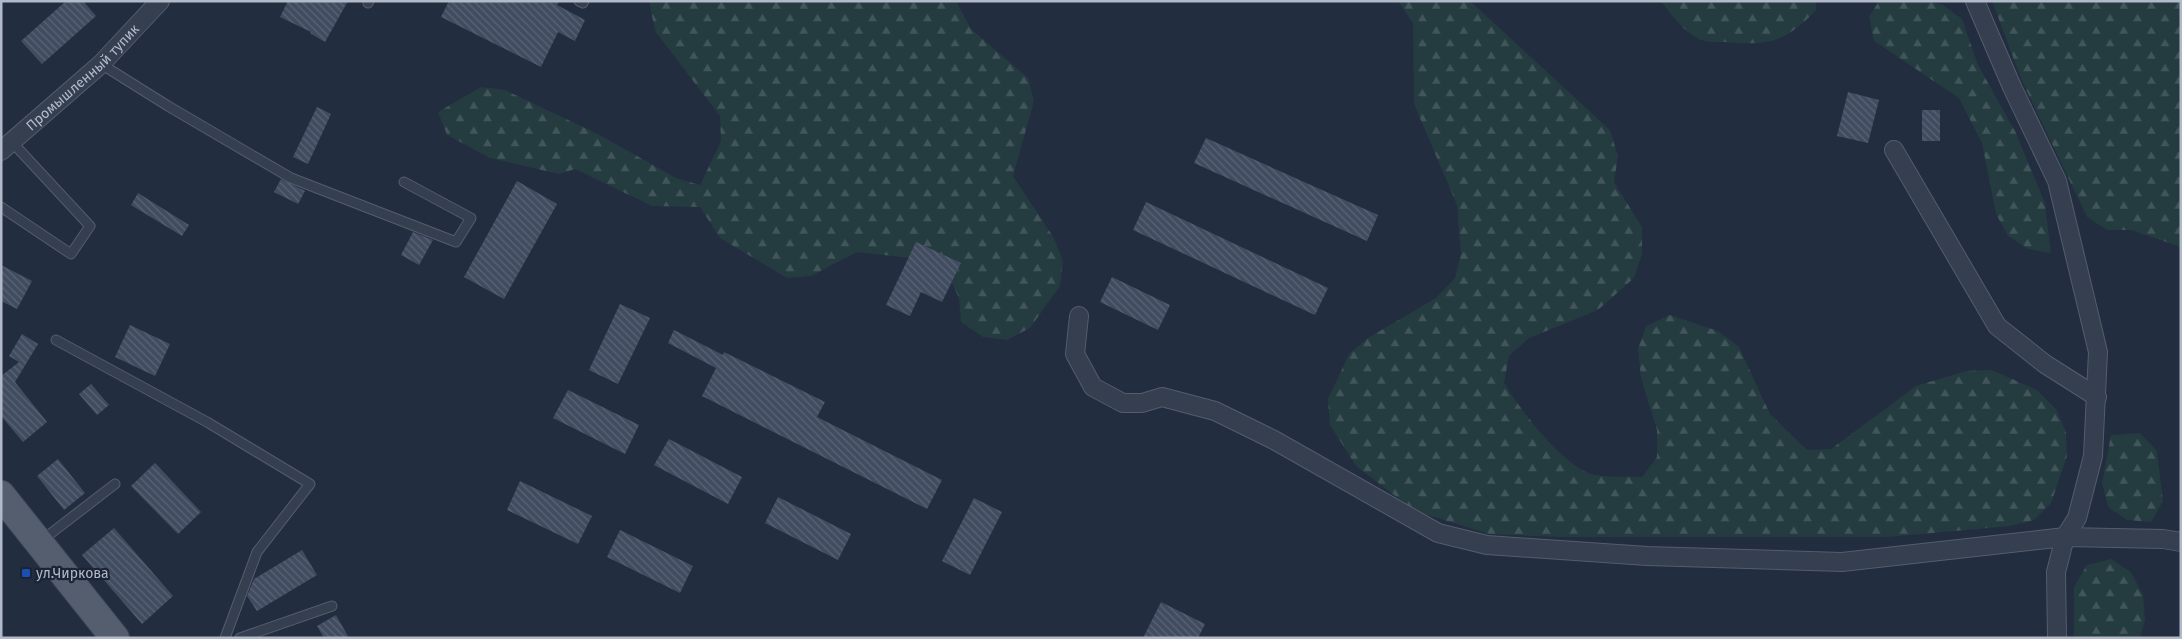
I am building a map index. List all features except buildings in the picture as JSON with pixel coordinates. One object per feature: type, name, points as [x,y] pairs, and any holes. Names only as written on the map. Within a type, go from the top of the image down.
[{"type":"main road","points":[[1,495],[115,638]]},
{"type":"street","name":"Промышленный тупик","points":[[6,146],[101,64],[160,1]]},
{"type":"street","points":[[1975,1],[2012,87],[2057,181],[2098,352],[2093,456],[2077,518],[2065,536],[2056,572],[2057,638]]},
{"type":"street","points":[[1894,150],[1997,326],[2045,364],[2097,397]]},
{"type":"street","points":[[1079,316],[1075,354],[1093,387],[1123,403],[1142,403],[1162,397],[1215,411],[1274,440],[1438,533],[1487,544],[1647,556],[1842,562],[2065,536],[2163,539],[2181,542]]},
{"type":"lane","points":[[579,1],[583,3],[584,1]]},
{"type":"lane","points":[[101,64],[168,106],[291,178],[456,242],[471,218],[404,182]]},
{"type":"lane","points":[[1,207],[71,254],[90,226],[6,146]]},
{"type":"lane","points":[[56,340],[207,422],[310,484],[257,552],[225,638]]},
{"type":"lane","points":[[39,542],[116,484]]},
{"type":"lane","points":[[240,638],[332,606]]},
{"type":"green space","points":[[649,1],[956,1],[971,29],[1028,78],[1034,101],[1013,176],[1054,238],[1063,261],[1060,286],[1030,328],[1007,340],[983,337],[961,322],[959,298],[949,276],[929,260],[857,252],[811,276],[787,278],[720,238],[700,207],[652,206],[575,169],[559,174],[490,158],[447,135],[438,112],[481,87],[505,90],[598,134],[676,178],[700,185],[721,141],[720,116],[655,31]]},
{"type":"green space","points":[[1398,1],[1470,1],[1610,130],[1618,156],[1614,182],[1642,227],[1642,254],[1634,278],[1598,310],[1529,338],[1509,356],[1504,383],[1531,421],[1568,460],[1592,474],[1642,477],[1657,457],[1657,430],[1641,378],[1638,349],[1646,326],[1670,315],[1718,331],[1739,347],[1770,414],[1807,450],[1831,449],[1916,386],[1966,371],[1992,370],[2037,390],[2056,409],[2066,432],[2067,456],[2051,503],[2034,520],[2010,526],[1888,537],[1561,537],[1489,534],[1415,511],[1356,466],[1330,425],[1328,399],[1349,354],[1368,338],[1436,298],[1455,278],[1461,254],[1457,205],[1414,104],[1413,23]]},
{"type":"green space","points":[[1661,1],[1816,1],[1816,10],[1795,29],[1776,40],[1754,43],[1712,42],[1702,40],[1682,27]]},
{"type":"green space","points":[[1879,1],[1927,1],[1943,5],[1962,19],[1978,65],[2016,133],[2045,203],[2051,253],[2028,249],[2008,236],[1996,214],[1982,143],[1959,98],[1874,41],[1869,17]]},
{"type":"green space","points":[[1992,1],[2181,1],[2181,247],[2131,230],[2107,230],[2087,217],[2022,81]]},
{"type":"green space","points":[[2140,433],[2157,451],[2163,501],[2151,522],[2127,520],[2108,507],[2102,483],[2111,435]]},
{"type":"green space","points":[[2111,559],[2131,572],[2143,595],[2145,620],[2140,638],[2074,638],[2074,587],[2087,565]]},
{"type":"place","name":"ул.Чиркова","points":[[26,573]]}]
